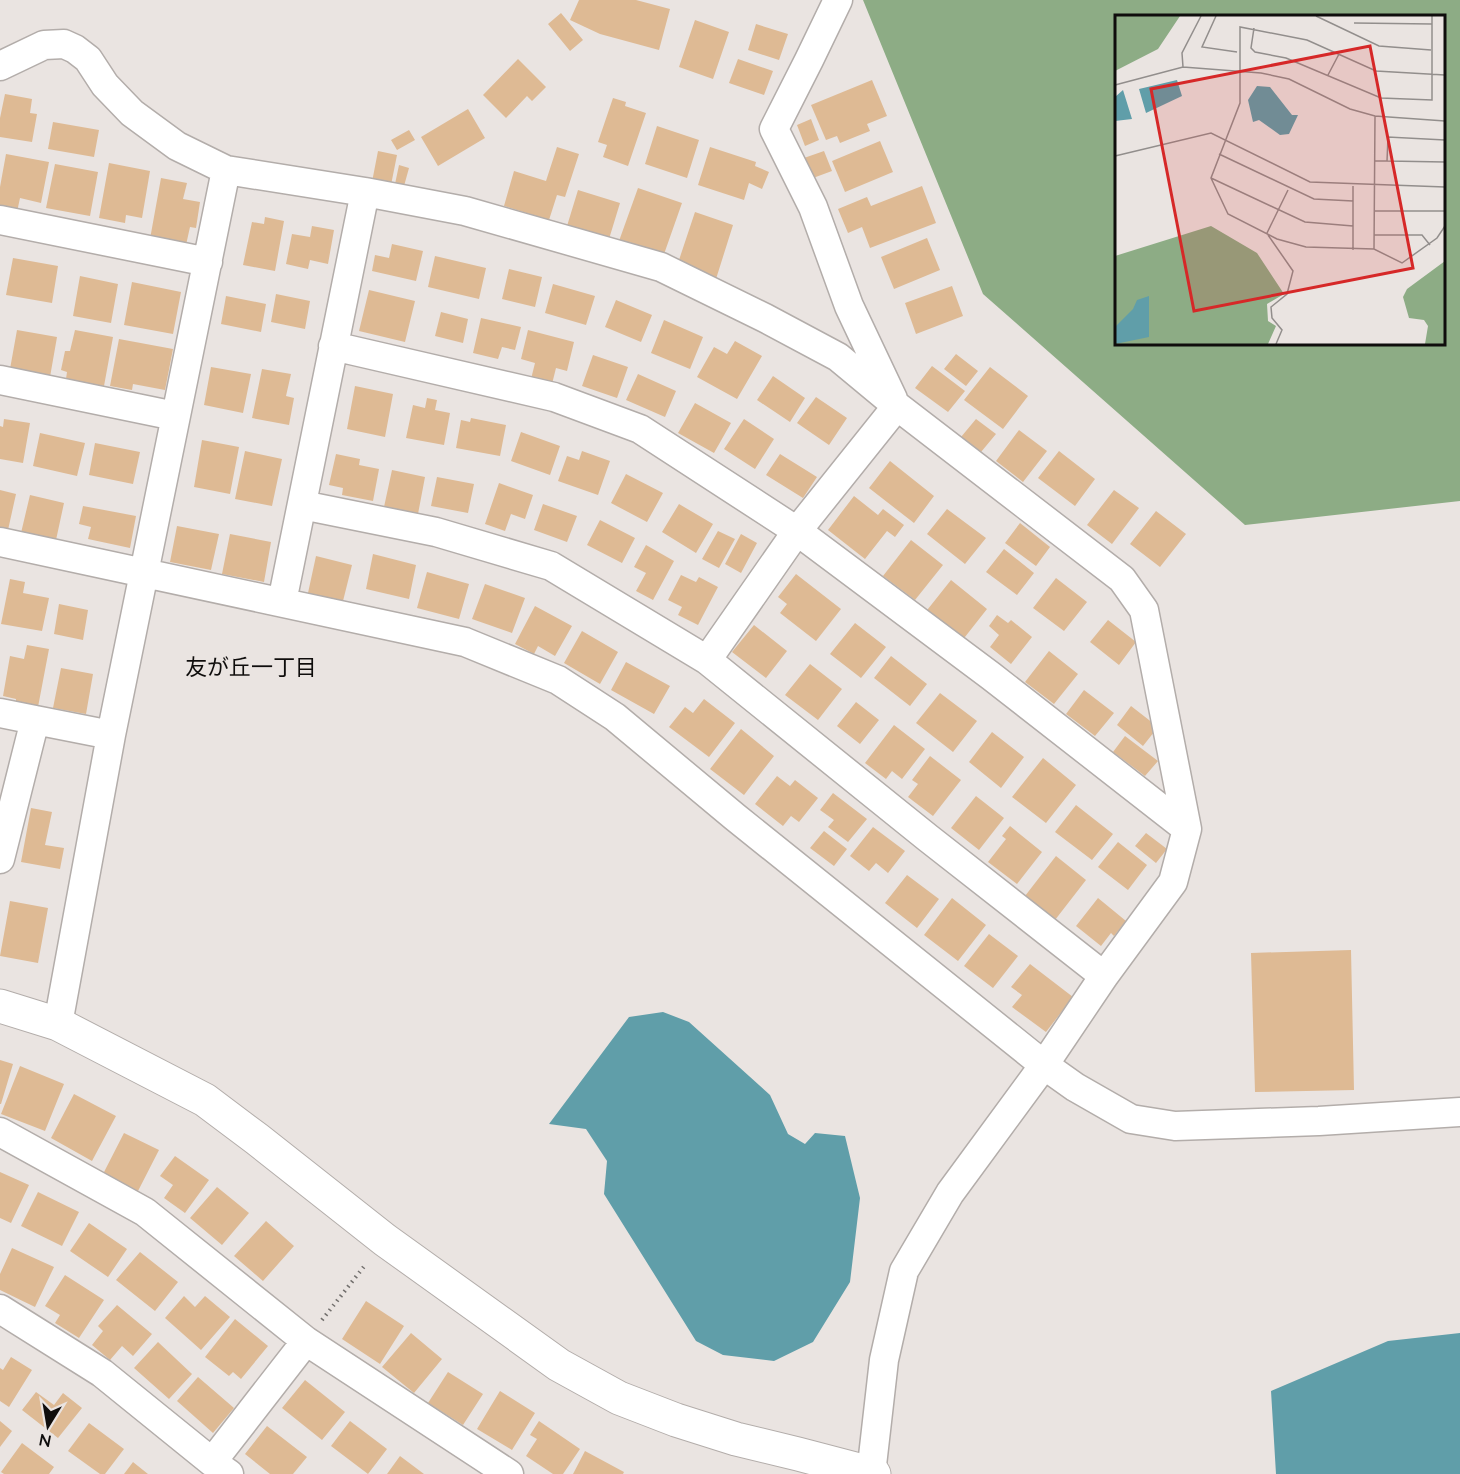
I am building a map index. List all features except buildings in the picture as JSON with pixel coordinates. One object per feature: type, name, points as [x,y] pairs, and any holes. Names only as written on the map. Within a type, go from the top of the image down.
[{"type":"street","points":[[838,0],[774,129],[813,207],[849,306],[897,406]]},
{"type":"street","points":[[0,66],[44,45],[64,44],[75,48],[88,59],[105,85],[132,113],[177,146],[226,170],[365,192],[465,211],[661,267],[838,357],[897,406],[1122,579],[1144,610],[1187,829],[1173,882],[1104,976],[1044,1065],[950,1193],[904,1271],[884,1360],[872,1474],[736,1439],[676,1420],[619,1398],[559,1365],[384,1240],[205,1100],[58,1024],[0,1006]]},
{"type":"street","points":[[58,1024],[111,735],[226,170]]},
{"type":"street","points":[[282,602],[365,192]]},
{"type":"street","points":[[0,220],[208,262]]},
{"type":"street","points":[[333,346],[554,397],[640,429],[797,531],[982,669],[1187,829]]},
{"type":"street","points":[[0,380],[176,416]]},
{"type":"street","points":[[706,660],[797,531],[897,406]]},
{"type":"street","points":[[302,505],[436,532],[551,567],[706,660],[1104,976]]},
{"type":"street","points":[[0,542],[465,642],[558,680],[615,717],[1044,1065],[1075,1087],[1131,1119],[1175,1126],[1319,1121],[1460,1112]]},
{"type":"street","points":[[0,713],[111,735]]},
{"type":"street","points":[[0,859],[35,720]]},
{"type":"street","points":[[0,1132],[145,1212],[306,1341],[510,1474]]},
{"type":"street","points":[[0,1309],[102,1373],[220,1468],[306,1341]]},
{"type":"path","points":[[306,1341],[384,1240]]},
{"type":"green space","points":[[863,0],[1460,0],[1460,501],[1245,525],[983,294]]},
{"type":"water","points":[[663,1012],[689,1022],[770,1095],[788,1134],[805,1144],[815,1133],[845,1136],[860,1198],[850,1282],[813,1342],[774,1361],[723,1355],[696,1341],[604,1194],[607,1161],[586,1129],[549,1124],[629,1017]]},
{"type":"water","points":[[1460,1333],[1460,1474],[1276,1474],[1271,1391],[1388,1341]]},
{"type":"district","name":"友が丘一丁目","points":[[251,667]]}]
